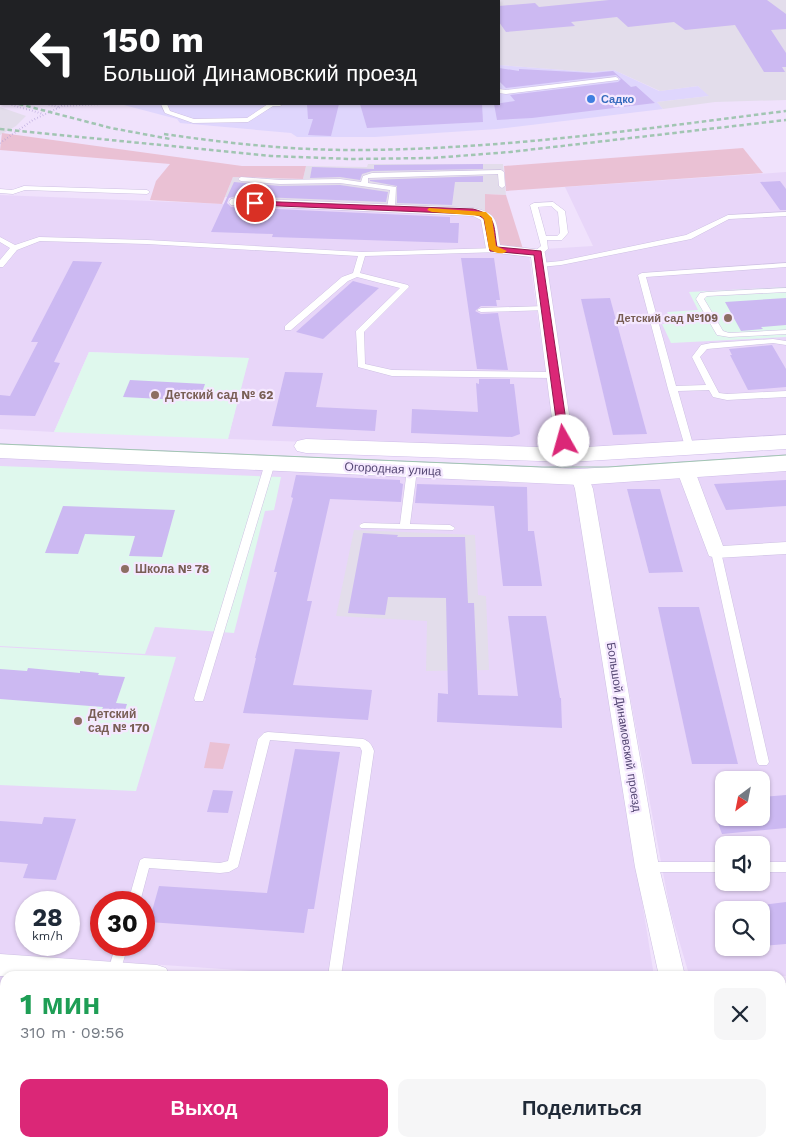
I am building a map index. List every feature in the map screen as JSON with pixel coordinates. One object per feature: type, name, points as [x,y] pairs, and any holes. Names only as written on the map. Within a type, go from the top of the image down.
[{"type":"street","points":[[236,202],[473,212],[483,214],[488,218],[492,247],[497,250],[540,252]]},
{"type":"street","name":"Большой Динамовский проезд","points":[[540,252],[564,441],[584,489],[647,867],[671,971]]},
{"type":"street","name":"Огородная улица","points":[[0,434],[575,466]]},
{"type":"street","name":"Огородная улица","points":[[687,460],[786,442]]},
{"type":"street","name":"Огородная улица","points":[[0,451],[412,470],[575,466],[687,460],[786,463]]},
{"type":"street","points":[[687,460],[716,552],[786,548]]},
{"type":"street","points":[[0,966],[71,971]]},
{"type":"lane","points":[[500,92],[616,79]]},
{"type":"lane","points":[[164,105],[167,112],[193,121],[248,120],[272,105]]},
{"type":"lane","points":[[364,185],[365,177],[372,176],[501,172],[502,186]]},
{"type":"lane","points":[[242,179],[280,182],[340,181],[394,188],[391,208]]},
{"type":"lane","points":[[0,191],[13,192],[24,188],[147,192]]},
{"type":"lane","points":[[553,204],[561,211],[564,233],[540,252],[534,205],[553,204]]},
{"type":"lane","points":[[540,252],[561,263],[688,237],[728,217],[786,214]]},
{"type":"lane","points":[[0,239],[14,248]]},
{"type":"lane","points":[[0,265],[14,248],[39,239],[147,242],[362,254],[497,250]]},
{"type":"lane","points":[[356,274],[362,254]]},
{"type":"lane","points":[[687,460],[672,389],[642,276],[786,265]]},
{"type":"lane","points":[[288,328],[345,279],[356,274],[405,287],[360,332],[360,365],[392,373],[556,375]]},
{"type":"lane","points":[[786,290],[707,294],[703,295],[700,299],[720,333],[730,335],[786,332]]},
{"type":"lane","points":[[481,310],[546,308]]},
{"type":"lane","points":[[786,343],[773,341],[712,345],[704,347],[696,357],[716,395],[722,397],[786,394]]},
{"type":"lane","points":[[672,389],[711,387]]},
{"type":"lane","points":[[199,698],[270,462]]},
{"type":"lane","points":[[405,526],[412,470]]},
{"type":"lane","points":[[364,526],[450,528]]},
{"type":"lane","points":[[716,552],[763,762]]},
{"type":"lane","points":[[137,891],[144,863],[220,868],[229,867],[234,864],[264,738],[275,736],[363,743],[368,747],[368,751],[336,971]]},
{"type":"lane","points":[[647,867],[715,867]]},
{"type":"lane","points":[[770,867],[786,867]]},
{"type":"lane","points":[[115,971],[119,956]]},
{"type":"path","points":[[12,105],[44,115]]},
{"type":"path","points":[[51,105],[59,108]]},
{"type":"path","points":[[0,143],[23,126],[59,108],[90,105]]},
{"type":"shaded area","points":[[500,0],[786,0],[786,100],[715,102],[663,109],[657,102],[709,96],[698,86],[660,91],[614,70],[591,72],[500,65]]},
{"type":"shaded area","name":"Садко","points":[[500,65],[591,72],[614,70],[659,91],[698,86],[710,96],[657,102],[663,109],[497,129],[375,137],[297,137],[291,133],[180,123],[177,119],[124,105],[500,105]]},
{"type":"shaded area","points":[[0,107],[26,116],[16,126],[0,135]]},
{"type":"shaded area","points":[[2,133],[242,166],[306,166],[303,179],[233,177],[222,204],[150,200],[156,181],[170,164],[0,150]]},
{"type":"shaded area","points":[[743,148],[763,173],[506,191],[504,166]]},
{"type":"shaded area","points":[[368,164],[503,164],[506,195],[485,194],[485,212],[225,197],[233,177],[303,179],[306,166],[367,167]]},
{"type":"shaded area","points":[[786,172],[786,438],[599,450],[583,447],[571,440],[544,249],[593,246],[565,187]]},
{"type":"shaded area","points":[[485,194],[506,195],[523,249],[501,248],[485,212]]},
{"type":"shaded area","points":[[0,195],[471,214],[480,216],[529,255],[556,445],[546,451],[228,439],[248,358],[89,352],[54,432],[0,429]]},
{"type":"shaded area","name":"Детский сад №109","points":[[786,287],[786,337],[671,343],[662,324],[673,323],[667,312],[698,310],[689,292]]},
{"type":"shaded area","name":"Детский сад № 62","points":[[89,352],[249,358],[228,439],[54,432]]},
{"type":"shaded area","points":[[0,456],[573,484],[576,488],[653,971],[253,971],[30,956],[80,956],[80,891],[15,891],[15,955],[0,954]]},
{"type":"shaded area","name":"Школа № 78","points":[[0,466],[281,477],[274,510],[265,511],[234,633],[155,627],[145,654],[0,646]]},
{"type":"shaded area","points":[[786,470],[786,971],[688,971],[670,910],[591,488],[592,485],[599,483]]},
{"type":"shaded area","points":[[354,530],[475,535],[478,595],[486,596],[489,670],[426,671],[427,621],[336,616]]},
{"type":"shaded area","name":"Детский сад № 170","points":[[0,647],[176,657],[136,791],[0,785]]},
{"type":"shaded area","points":[[210,742],[230,744],[223,769],[204,768]]},
{"type":"building","points":[[609,0],[767,0],[786,14],[786,29],[771,30],[786,53],[786,67],[782,67],[785,72],[764,72],[735,25],[685,30],[674,22],[628,27],[617,17],[571,22],[575,26],[506,32],[500,23],[500,6],[535,3],[539,7]]},
{"type":"building","points":[[500,68],[519,71],[519,69],[593,73],[613,71],[631,87],[636,86],[655,103],[532,118],[497,120],[494,105],[515,101],[510,95],[618,82],[621,79],[616,75],[506,88],[500,82]]},
{"type":"building","points":[[307,105],[339,105],[331,136],[308,135],[313,119],[308,119]]},
{"type":"building","points":[[360,105],[482,105],[483,122],[367,128]]},
{"type":"building","points":[[483,164],[483,169],[372,171],[362,174],[360,180],[340,177],[310,178],[312,167],[374,169],[374,165]]},
{"type":"building","points":[[483,176],[483,182],[455,182],[452,205],[397,203],[397,186],[370,181],[370,180]]},
{"type":"building","points":[[780,181],[786,189],[786,210],[780,210],[760,182]]},
{"type":"building","points":[[234,182],[280,186],[340,185],[388,192],[386,202],[236,196],[229,198],[227,203],[231,207],[450,217],[450,223],[459,223],[458,243],[272,237],[273,234],[211,232]]},
{"type":"building","points":[[461,258],[494,258],[500,300],[496,300],[497,306],[481,306],[475,311],[481,314],[498,313],[508,370],[477,369]]},
{"type":"building","points":[[73,261],[102,262],[54,362],[60,363],[35,416],[0,415],[0,395],[10,396],[38,342],[31,342]]},
{"type":"building","points":[[353,281],[379,288],[323,339],[296,332]]},
{"type":"building","points":[[610,298],[647,434],[613,435],[581,299]]},
{"type":"building","points":[[786,298],[786,325],[741,331],[725,302]]},
{"type":"building","points":[[772,345],[786,369],[786,387],[748,390],[730,355],[732,355],[729,349]]},
{"type":"building","points":[[285,372],[323,373],[316,407],[377,410],[375,431],[272,426]]},
{"type":"building","points":[[479,379],[510,379],[510,384],[514,384],[520,434],[512,437],[411,433],[412,409],[478,412],[476,383],[479,384]]},
{"type":"building","points":[[130,380],[205,384],[199,401],[123,397]]},
{"type":"building","points":[[296,475],[400,480],[400,483],[403,484],[401,502],[330,499],[307,601],[312,601],[293,685],[372,690],[368,720],[243,713],[277,572],[274,572],[293,498],[291,497]]},
{"type":"building","points":[[786,480],[786,506],[726,510],[714,484]]},
{"type":"building","points":[[417,484],[527,487],[528,531],[534,531],[542,586],[503,586],[494,506],[415,503]]},
{"type":"building","points":[[627,489],[660,489],[683,572],[649,573]]},
{"type":"building","points":[[63,506],[175,510],[162,557],[129,556],[135,536],[85,534],[78,554],[45,553]]},
{"type":"building","points":[[363,533],[398,535],[397,537],[465,537],[468,603],[474,603],[478,695],[518,696],[508,616],[546,616],[561,698],[562,728],[437,722],[438,693],[448,694],[446,598],[388,597],[385,615],[348,613]]},
{"type":"building","points":[[658,607],[699,607],[738,764],[692,764]]},
{"type":"building","points":[[28,668],[80,673],[80,671],[99,673],[98,675],[125,677],[116,703],[127,704],[122,720],[99,718],[103,707],[0,699],[0,669],[27,671]]},
{"type":"building","points":[[295,749],[340,752],[314,909],[308,909],[304,933],[155,922],[155,900],[159,886],[267,893]]},
{"type":"building","points":[[213,790],[233,791],[228,813],[207,812]]},
{"type":"building","points":[[786,795],[786,828],[722,834],[719,826],[770,826],[770,796]]},
{"type":"building","points":[[44,817],[76,819],[56,880],[23,878],[28,864],[0,862],[0,821],[42,824]]},
{"type":"building","points":[[786,902],[786,944],[770,945],[770,904]]},
{"type":"tram line","points":[[0,444],[542,467],[608,467],[786,455]]},
{"type":"railway","points":[[23,105],[111,128],[170,139]]},
{"type":"railway","points":[[164,134],[234,143],[329,150],[407,149],[570,137],[786,111]]},
{"type":"railway","points":[[0,129],[271,156],[351,159],[433,158],[510,152],[786,120]]},
{"type":"slow traffic","points":[[432,210],[483,214],[488,218],[493,249],[503,251]]},
{"type":"place","name":"Садко","points":[[591,99]]},
{"type":"place","name":"Детский сад №109","points":[[728,318]]},
{"type":"place","name":"Детский сад № 62","points":[[155,395]]},
{"type":"place","name":"Школа № 78","points":[[125,569]]},
{"type":"place","name":"Детский сад № 170","points":[[78,721]]},
{"type":"route","points":[[255,203],[473,212],[483,214],[488,218],[493,249],[538,253],[564,441]]}]
